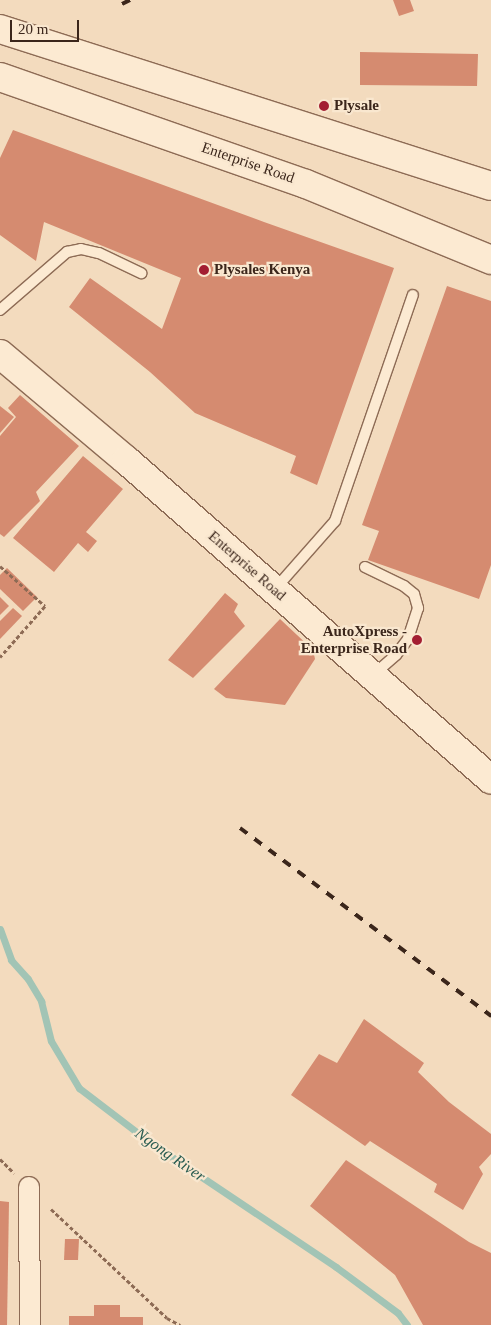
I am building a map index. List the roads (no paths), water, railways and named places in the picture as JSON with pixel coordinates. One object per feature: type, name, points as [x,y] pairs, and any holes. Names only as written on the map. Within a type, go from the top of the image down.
[{"type":"main road","points":[[0,29],[491,186]]},
{"type":"main road","name":"Enterprise Road","points":[[0,77],[306,184],[491,260]]},
{"type":"main road","name":"Enterprise Road","points":[[0,354],[126,460],[491,780]]},
{"type":"street","points":[[29,1187],[30,1325]]},
{"type":"lane","points":[[0,310],[67,252],[82,249],[99,253],[141,273]]},
{"type":"lane","points":[[274,590],[335,521],[413,295]]},
{"type":"lane","points":[[365,567],[404,586],[414,594],[418,608],[408,639],[396,655],[372,675]]},
{"type":"waterway","name":"Ngong River","points":[[0,929],[11,960],[28,979],[41,1001],[51,1041],[79,1088],[151,1143],[336,1267],[398,1313],[407,1325]]},
{"type":"railway","points":[[122,4],[130,0]]},
{"type":"railway","points":[[240,828],[491,1016]]},
{"type":"place","name":"Plysale","points":[[324,106]]},
{"type":"place","name":"Plysales Kenya","points":[[204,270]]},
{"type":"place","name":"AutoXpress - Enterprise Road","points":[[417,640]]}]
